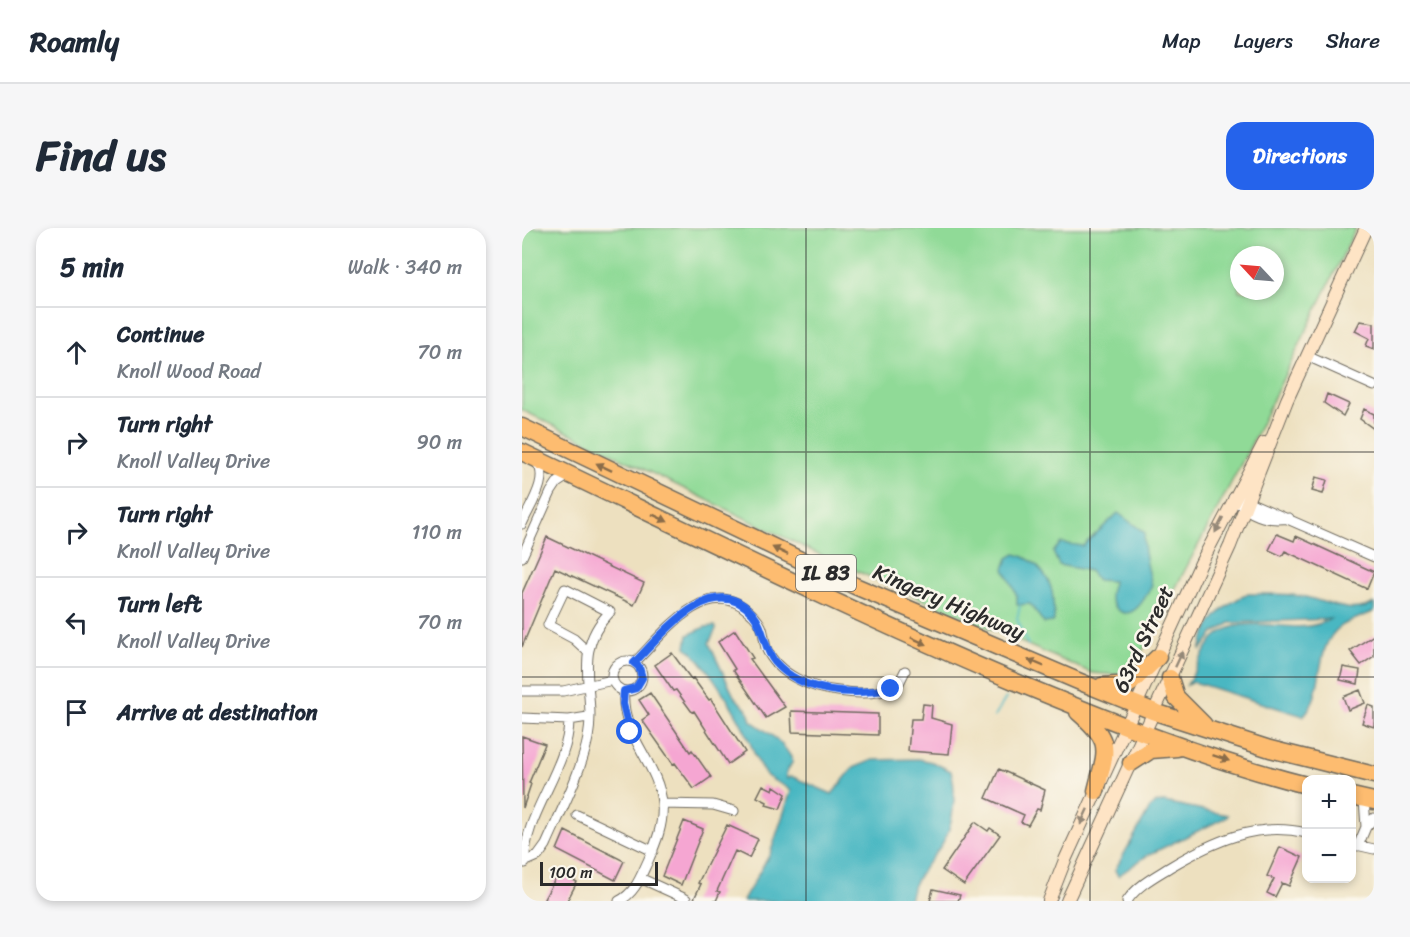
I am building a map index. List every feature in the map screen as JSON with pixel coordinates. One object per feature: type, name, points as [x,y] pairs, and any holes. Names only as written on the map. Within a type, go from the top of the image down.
[{"type":"highway","name":"Kingery Highway","points":[[522,428],[855,586],[1155,712],[1290,755],[1374,775]]},
{"type":"highway","name":"Kingery Highway","points":[[526,454],[842,606],[1068,704],[1145,733],[1302,784]]},
{"type":"highway","points":[[1089,685],[1118,687],[1130,684],[1158,657]]},
{"type":"highway","points":[[1170,678],[1176,698],[1209,729]]},
{"type":"highway","points":[[1068,704],[1096,727],[1104,740],[1105,752],[1096,791]]},
{"type":"highway","points":[[1131,763],[1156,749],[1196,750]]},
{"type":"street","name":"63rd Street","points":[[1067,901],[1155,712],[1246,504],[1287,400],[1366,228]]},
{"type":"street","points":[[1307,356],[1374,386]]},
{"type":"street","name":"63rd Street","points":[[1049,901],[1096,791],[1233,498],[1287,400]]},
{"type":"street","points":[[526,454],[540,466],[542,478],[522,526],[533,532]]},
{"type":"street","points":[[522,557],[551,492],[557,483],[569,475]]},
{"type":"street","points":[[1233,498],[1246,504],[1268,520],[1289,518],[1374,557]]},
{"type":"street","points":[[524,863],[542,851],[566,800],[588,739],[588,652],[594,632],[610,612],[565,589],[548,625],[574,639],[588,652]]},
{"type":"street","points":[[634,663],[678,619],[698,605],[712,599],[727,598],[751,612],[761,625],[766,648],[775,662],[805,683],[824,689],[868,693],[897,687],[905,671]]},
{"type":"street","points":[[613,680],[618,665],[634,663],[641,672],[640,683],[631,690],[624,691]]},
{"type":"street","points":[[522,690],[563,691],[613,680]]},
{"type":"street","points":[[613,680],[624,691],[623,704],[630,732],[653,776],[662,804],[659,833],[652,851],[634,890],[619,901]]},
{"type":"street","points":[[522,718],[569,720],[588,717]]},
{"type":"street","points":[[524,863],[524,843],[550,786],[568,735],[569,720]]},
{"type":"street","points":[[1363,799],[1366,827]]},
{"type":"street","points":[[662,804],[713,805],[734,811]]},
{"type":"street","points":[[577,815],[652,851]]},
{"type":"street","points":[[1356,843],[1374,818]]},
{"type":"street","points":[[1126,901],[1146,882],[1218,841],[1272,829],[1302,833]]},
{"type":"street","points":[[1356,845],[1374,849]]},
{"type":"street","points":[[640,878],[686,899]]},
{"type":"green space","points":[[522,228],[1356,228],[1249,449],[1129,676],[1092,673],[829,559],[522,410]]},
{"type":"water","points":[[1118,513],[1145,533],[1147,566],[1152,585],[1138,607],[1128,613],[1116,608],[1112,602],[1110,595],[1113,581],[1097,580],[1090,571],[1059,565],[1053,552],[1061,543],[1083,546]]},
{"type":"water","points":[[1015,554],[1037,566],[1047,579],[1053,595],[1053,622],[1044,623],[1030,604],[1017,605],[1017,596],[1004,569],[1008,558]]},
{"type":"water","points":[[1248,594],[1295,595],[1347,608],[1365,607],[1374,603],[1374,611],[1340,627],[1331,636],[1322,658],[1315,695],[1303,716],[1194,682],[1187,685],[1211,642],[1227,629],[1256,624],[1302,627],[1317,625],[1330,619],[1230,623],[1214,633],[1200,651],[1206,631],[1216,616],[1230,603]]},
{"type":"water","points":[[715,626],[716,629],[709,643],[734,696],[748,711],[751,721],[780,743],[793,761],[786,773],[787,779],[791,776],[832,794],[853,768],[873,760],[919,759],[951,771],[954,798],[949,828],[942,844],[914,885],[909,901],[743,901],[770,854],[791,791],[765,774],[727,698],[711,675],[686,647],[688,635],[705,627]]},
{"type":"water","points":[[1164,802],[1228,815],[1148,855],[1118,876],[1115,870],[1150,808],[1155,803]]},
{"type":"building","points":[[1360,321],[1374,323],[1374,349],[1366,346],[1369,338],[1355,331]]},
{"type":"building","points":[[1327,394],[1349,404],[1343,416],[1324,403]]},
{"type":"building","points":[[1364,409],[1374,414],[1374,429],[1360,419]]},
{"type":"building","points":[[1316,477],[1327,480],[1323,494],[1312,491]]},
{"type":"building","points":[[1277,534],[1294,541],[1296,536],[1374,572],[1367,589],[1285,551],[1282,556],[1269,550]]},
{"type":"building","points":[[547,537],[644,583],[634,605],[555,568],[522,647],[522,593]]},
{"type":"building","points":[[735,630],[753,658],[750,659],[785,707],[766,718],[733,670],[735,669],[718,642]]},
{"type":"building","points":[[1374,635],[1374,656],[1361,665],[1350,651]]},
{"type":"building","points":[[672,653],[691,679],[693,678],[709,700],[711,699],[745,752],[728,764],[694,711],[692,712],[676,690],[673,691],[655,665]]},
{"type":"building","points":[[1343,667],[1360,670],[1358,684],[1340,680]]},
{"type":"building","points":[[1360,690],[1365,703],[1348,710],[1343,697]]},
{"type":"building","points":[[650,693],[690,752],[692,750],[711,777],[694,789],[642,720],[649,715],[639,700]]},
{"type":"building","points":[[923,704],[932,705],[931,718],[952,724],[949,754],[908,751],[911,719],[921,719]]},
{"type":"building","points":[[1368,705],[1374,707],[1374,727],[1362,723]]},
{"type":"building","points":[[791,711],[878,714],[878,735],[792,732]]},
{"type":"building","points":[[522,736],[545,744],[529,783],[531,784],[523,808]]},
{"type":"building","points":[[999,769],[1045,790],[1040,810],[1037,809],[1028,825],[1021,822],[1024,815],[986,798]]},
{"type":"building","points":[[763,785],[773,790],[774,786],[786,794],[780,809],[766,805],[767,802],[757,797]]},
{"type":"building","points":[[684,821],[703,829],[681,885],[662,876]]},
{"type":"building","points":[[975,822],[988,831],[990,828],[1000,835],[964,885],[942,870]]},
{"type":"building","points":[[727,825],[758,839],[749,858],[735,851],[717,891],[720,892],[716,901],[693,901],[701,884],[698,883]]},
{"type":"building","points":[[565,831],[624,861],[615,880],[557,850]]},
{"type":"building","points":[[1280,847],[1302,857],[1289,886],[1282,883],[1275,897],[1267,893],[1274,879],[1267,876]]},
{"type":"building","points":[[559,872],[577,882],[567,901],[548,901],[544,899]]},
{"type":"building","points":[[933,889],[960,895],[958,901],[930,901]]},
{"type":"waterway","points":[[1020,606],[1017,619],[1028,645]]},
{"type":"waterway","points":[[994,717],[1006,698]]},
{"type":"route","points":[[630,732],[623,704],[624,691],[636,688],[642,678],[639,667],[634,663],[678,619],[698,605],[712,599],[727,598],[751,612],[761,625],[766,648],[775,662],[789,674],[805,683],[843,692],[868,693],[891,689]]}]
